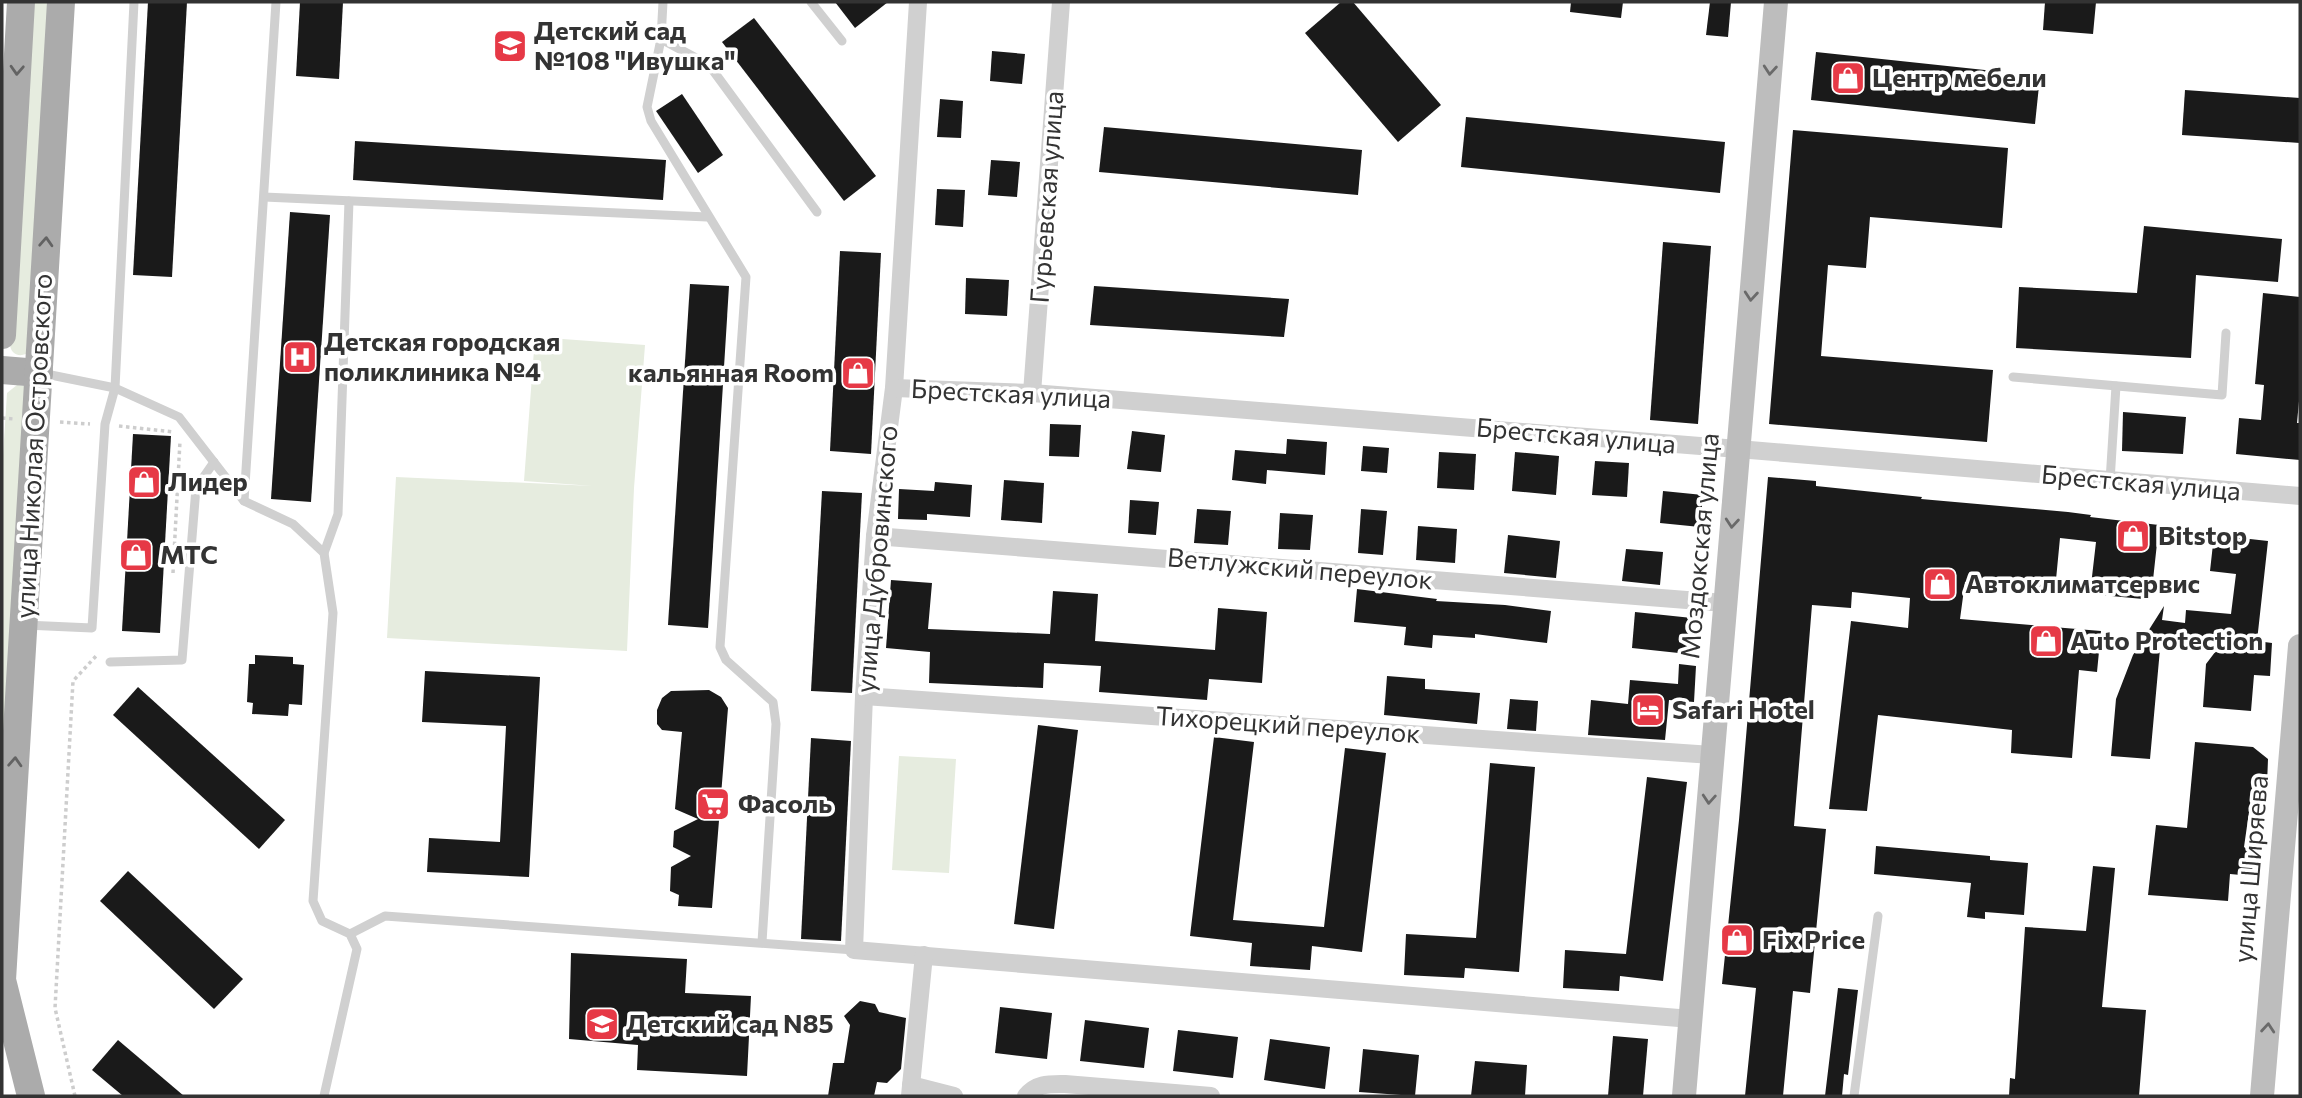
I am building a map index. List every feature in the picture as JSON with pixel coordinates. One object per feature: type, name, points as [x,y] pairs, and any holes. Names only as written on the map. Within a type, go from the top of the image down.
[{"type":"main road","name":"улица Николая Островского","points":[[2,335],[21,2]]},
{"type":"main road","name":"улица Николая Островского","points":[[31,1096],[2,980],[61,2]]},
{"type":"main road","name":"Моздокская улица","points":[[1684,1096],[1776,2]]},
{"type":"main road","points":[[2,370],[39,373]]},
{"type":"main road","name":"улица Ширяева","points":[[2262,1096],[2300,646]]},
{"type":"main road","points":[[2,1081],[22,1062]]},
{"type":"street","name":"улица Дубровинского","points":[[854,950],[864,696],[875,536],[894,388],[918,2]]},
{"type":"street","name":"Гурьевская улица","points":[[1032,393],[1061,2]]},
{"type":"street","name":"Брестская улица","points":[[894,388],[1032,393],[2300,496]]},
{"type":"street","name":"Ветлужский переулок","points":[[875,536],[1725,603]]},
{"type":"street","name":"Тихорецкий переулок","points":[[864,696],[1712,755]]},
{"type":"street","points":[[854,950],[1691,1019]]},
{"type":"street","points":[[924,955],[911,1090],[954,1096]]},
{"type":"street","points":[[1026,1096],[1031,1090],[1044,1084],[1211,1096]]},
{"type":"lane","points":[[24,625],[92,628],[105,424],[115,388],[134,2]]},
{"type":"lane","points":[[244,502],[276,2]]},
{"type":"lane","points":[[663,2],[661,39],[647,107],[657,135],[746,277],[720,647],[726,660],[773,702],[776,724],[762,942]]},
{"type":"lane","points":[[811,2],[842,41]]},
{"type":"lane","points":[[661,39],[709,65],[817,212]]},
{"type":"lane","points":[[264,197],[707,217]]},
{"type":"lane","points":[[324,1096],[357,949],[350,934],[322,921],[313,901],[333,613],[324,553],[338,514],[349,201]]},
{"type":"lane","points":[[2013,377],[2222,394],[2226,333]]},
{"type":"lane","points":[[39,373],[115,388],[180,417],[244,502],[293,524],[324,553]]},
{"type":"lane","points":[[2110,481],[2116,386]]},
{"type":"lane","points":[[110,662],[182,660],[196,488],[214,462]]},
{"type":"lane","points":[[350,934],[385,916],[854,950]]},
{"type":"lane","points":[[1854,1096],[1878,916]]},
{"type":"path","points":[[2,418],[105,424],[180,433],[173,582]]},
{"type":"path","points":[[75,1096],[55,1008],[73,681],[100,652],[92,628]]},
{"type":"shaded area","points":[[30,2],[53,2],[26,354],[18,355],[10,346]]},
{"type":"shaded area","points":[[535,337],[645,345],[634,488],[627,651],[387,638],[396,477],[593,486],[524,481]]},
{"type":"shaded area","points":[[17,385],[25,386],[2,846],[2,472],[7,393]]},
{"type":"shaded area","points":[[899,756],[956,759],[949,873],[892,870]]},
{"type":"building","points":[[148,2],[187,2],[172,277],[133,275]]},
{"type":"building","points":[[300,2],[343,2],[339,79],[296,76]]},
{"type":"building","points":[[835,2],[888,2],[855,28]]},
{"type":"building","points":[[1341,2],[1353,2],[1441,105],[1398,142],[1305,33]]},
{"type":"building","points":[[1571,2],[1623,2],[1621,18],[1570,12]]},
{"type":"building","points":[[1710,2],[1731,2],[1728,37],[1706,35]]},
{"type":"building","points":[[2045,2],[2096,2],[2093,34],[2043,30]]},
{"type":"building","points":[[754,18],[876,176],[844,201],[722,42]]},
{"type":"building","points":[[992,51],[1025,54],[1022,84],[990,81]]},
{"type":"building","points":[[1816,52],[2040,76],[2035,124],[1811,100]]},
{"type":"building","points":[[2185,90],[2300,98],[2300,143],[2182,135]]},
{"type":"building","points":[[682,94],[723,155],[698,173],[656,111]]},
{"type":"building","points":[[940,99],[963,101],[961,138],[937,137]]},
{"type":"building","points":[[1466,117],[1725,142],[1720,193],[1461,167]]},
{"type":"building","points":[[1104,127],[1362,150],[1358,195],[1099,172]]},
{"type":"building","points":[[1793,130],[2008,148],[2002,228],[1870,217],[1866,268],[1828,265],[1821,356],[1993,370],[1987,442],[1769,424]]},
{"type":"building","points":[[355,141],[666,160],[663,200],[353,180]]},
{"type":"building","points":[[991,160],[1020,162],[1017,197],[988,195]]},
{"type":"building","points":[[937,189],[965,190],[963,227],[935,225]]},
{"type":"building","name":"Детская городская поликлиника №4","points":[[290,212],[330,215],[311,502],[271,499]]},
{"type":"building","points":[[2144,226],[2282,239],[2278,282],[2196,275],[2191,358],[2016,348],[2019,287],[2137,293]]},
{"type":"building","points":[[1663,242],[1711,246],[1698,424],[1650,420]]},
{"type":"building","points":[[840,251],[881,253],[871,454],[830,451]]},
{"type":"building","points":[[966,278],[1009,280],[1007,316],[965,314]]},
{"type":"building","points":[[690,284],[729,286],[708,628],[668,625]]},
{"type":"building","points":[[1094,286],[1289,299],[1284,337],[1090,325]]},
{"type":"building","points":[[2263,293],[2300,297],[2300,390],[2297,423],[2300,423],[2300,460],[2236,454],[2239,418],[2261,420],[2264,385],[2255,384]]},
{"type":"building","points":[[2123,412],[2186,417],[2183,454],[2122,451]]},
{"type":"building","points":[[1050,424],[1081,425],[1079,457],[1049,456]]},
{"type":"building","points":[[1132,431],[1165,435],[1161,472],[1127,469]]},
{"type":"building","points":[[133,434],[171,436],[160,633],[122,631]]},
{"type":"building","points":[[1287,439],[1327,442],[1325,475],[1267,470],[1266,484],[1232,480],[1235,450],[1286,454]]},
{"type":"building","points":[[1363,446],[1389,448],[1387,473],[1361,471]]},
{"type":"building","points":[[1439,452],[1476,454],[1474,490],[1437,488]]},
{"type":"building","points":[[1515,452],[1559,456],[1556,495],[1512,491]]},
{"type":"building","points":[[1595,461],[1629,463],[1627,497],[1592,495]]},
{"type":"building","points":[[1768,477],[1816,481],[1816,486],[1922,497],[1921,499],[2068,512],[2159,525],[2153,580],[2143,599],[2090,594],[2096,542],[2060,538],[2055,590],[1965,582],[1960,619],[2101,631],[2097,672],[2079,670],[2072,758],[2011,753],[2012,730],[1878,715],[1867,811],[1829,809],[1851,621],[1908,628],[1910,598],[1852,592],[1851,608],[1812,605],[1794,826],[1826,829],[1810,993],[1793,991],[1783,1096],[1745,1096],[1756,988],[1722,984],[1739,820]]},
{"type":"building","points":[[1004,480],[1044,483],[1042,523],[1001,520]]},
{"type":"building","points":[[935,482],[972,485],[970,517],[927,514],[927,520],[898,519],[899,489],[934,491]]},
{"type":"building","points":[[822,491],[862,493],[852,693],[811,691]]},
{"type":"building","points":[[1663,491],[1703,495],[1700,527],[1660,523]]},
{"type":"building","points":[[1130,500],[1159,502],[1156,535],[1128,533]]},
{"type":"building","points":[[1197,509],[1231,511],[1228,545],[1194,543]]},
{"type":"building","points":[[1361,509],[1387,511],[1383,555],[1358,553]]},
{"type":"building","points":[[1280,513],[1313,515],[1310,550],[1278,549]]},
{"type":"building","points":[[1418,526],[1457,529],[1455,563],[1416,560]]},
{"type":"building","points":[[1508,535],[1560,541],[1556,578],[1504,573]]},
{"type":"building","points":[[2214,535],[2268,541],[2257,641],[2272,643],[2270,676],[2254,675],[2251,711],[2203,707],[2206,664],[2222,643],[2161,638],[2150,759],[2111,756],[2116,699],[2133,655],[2164,606],[2162,620],[2185,623],[2186,610],[2231,614],[2236,574],[2210,571]]},
{"type":"building","points":[[1626,549],[1663,552],[1660,585],[1622,581]]},
{"type":"building","points":[[891,580],[932,583],[928,629],[1050,634],[1053,591],[1098,594],[1095,641],[1215,650],[1218,608],[1267,612],[1262,683],[1209,679],[1207,700],[1099,692],[1101,666],[1044,663],[1043,688],[929,683],[930,652],[886,648]]},
{"type":"building","points":[[1357,589],[1437,599],[1436,601],[1551,611],[1547,643],[1475,634],[1475,638],[1433,635],[1432,648],[1404,645],[1406,627],[1354,622]]},
{"type":"building","points":[[1635,612],[1692,618],[1688,654],[1632,648]]},
{"type":"building","points":[[255,655],[293,657],[293,664],[304,665],[302,705],[289,704],[288,716],[252,714],[253,703],[247,702],[249,664],[255,664]]},
{"type":"building","points":[[1679,664],[1696,666],[1694,702],[1669,700],[1665,740],[1588,735],[1591,700],[1628,704],[1630,680],[1678,684]]},
{"type":"building","points":[[425,671],[540,677],[529,877],[427,872],[429,838],[500,842],[506,726],[422,722]]},
{"type":"building","points":[[1387,676],[1425,679],[1425,689],[1480,693],[1477,724],[1384,715]]},
{"type":"building","points":[[138,687],[285,820],[259,849],[113,715]]},
{"type":"building","points":[[709,690],[721,697],[728,708],[712,908],[678,906],[679,895],[670,891],[671,867],[691,856],[673,847],[674,831],[698,819],[675,809],[682,732],[662,730],[657,724],[657,710],[662,698],[671,691]]},
{"type":"building","points":[[1510,699],[1538,701],[1536,731],[1507,729]]},
{"type":"building","points":[[1038,725],[1078,730],[1054,929],[1014,924]]},
{"type":"building","points":[[1214,737],[1254,742],[1233,920],[1324,927],[1345,748],[1386,753],[1362,952],[1312,946],[1310,970],[1250,966],[1252,943],[1190,936]]},
{"type":"building","points":[[811,738],[851,741],[841,941],[801,939]]},
{"type":"building","points":[[2195,742],[2253,747],[2268,759],[2267,785],[2251,798],[2244,847],[2253,854],[2252,876],[2230,874],[2228,901],[2148,895],[2156,825],[2187,828]]},
{"type":"building","points":[[1490,763],[1535,767],[1519,972],[1465,968],[1464,978],[1404,975],[1406,934],[1476,938]]},
{"type":"building","points":[[1647,777],[1687,782],[1663,981],[1620,976],[1619,991],[1563,988],[1565,950],[1626,954]]},
{"type":"building","points":[[1876,846],[1990,856],[1990,860],[2028,863],[2024,915],[1985,912],[1985,919],[1967,917],[1971,883],[1874,874]]},
{"type":"building","points":[[2093,866],[2115,868],[2102,1007],[2146,1010],[2139,1096],[2009,1096],[2010,1078],[2015,1079],[2025,927],[2086,931]]},
{"type":"building","points":[[128,871],[243,979],[214,1009],[100,901]]},
{"type":"building","points":[[571,953],[687,959],[685,993],[751,996],[747,1076],[637,1070],[638,1045],[569,1039]]},
{"type":"building","points":[[1838,988],[1858,990],[1848,1075],[1844,1074],[1842,1096],[1825,1096]]},
{"type":"building","points":[[860,1001],[875,1004],[879,1012],[906,1018],[901,1069],[887,1083],[877,1082],[874,1096],[828,1096],[833,1063],[844,1063],[850,1025],[844,1016]]},
{"type":"building","points":[[1000,1007],[1052,1013],[1047,1059],[995,1053]]},
{"type":"building","points":[[1085,1020],[1149,1028],[1144,1068],[1080,1061]]},
{"type":"building","points":[[1178,1030],[1238,1037],[1233,1078],[1173,1071]]},
{"type":"building","points":[[1613,1036],[1648,1039],[1643,1096],[1608,1096]]},
{"type":"building","points":[[1270,1039],[1330,1047],[1325,1089],[1264,1080]]},
{"type":"building","points":[[118,1040],[184,1096],[123,1096],[92,1070]]},
{"type":"building","points":[[1363,1049],[1419,1055],[1415,1096],[1359,1092]]},
{"type":"building","points":[[1475,1061],[1527,1065],[1525,1096],[1471,1096]]},
{"type":"place","name":"Детский сад №108 \"Ивушка\"","points":[[510,46]]},
{"type":"place","name":"Центр мебели","points":[[1848,78]]},
{"type":"place","name":"Детская городская поликлиника №4","points":[[300,357]]},
{"type":"place","name":"кальянная Room","points":[[858,373]]},
{"type":"place","name":"Лидер","points":[[144,482]]},
{"type":"place","name":"Bitstop","points":[[2133,536]]},
{"type":"place","name":"МТС","points":[[136,555]]},
{"type":"place","name":"Автоклиматсервис","points":[[1940,584]]},
{"type":"place","name":"Auto Protection","points":[[2046,641]]},
{"type":"place","name":"Safari Hotel","points":[[1648,710]]},
{"type":"place","name":"Фасоль","points":[[713,804]]},
{"type":"place","name":"Fix Price","points":[[1737,940]]},
{"type":"place","name":"Детский сад N85","points":[[602,1024]]}]
